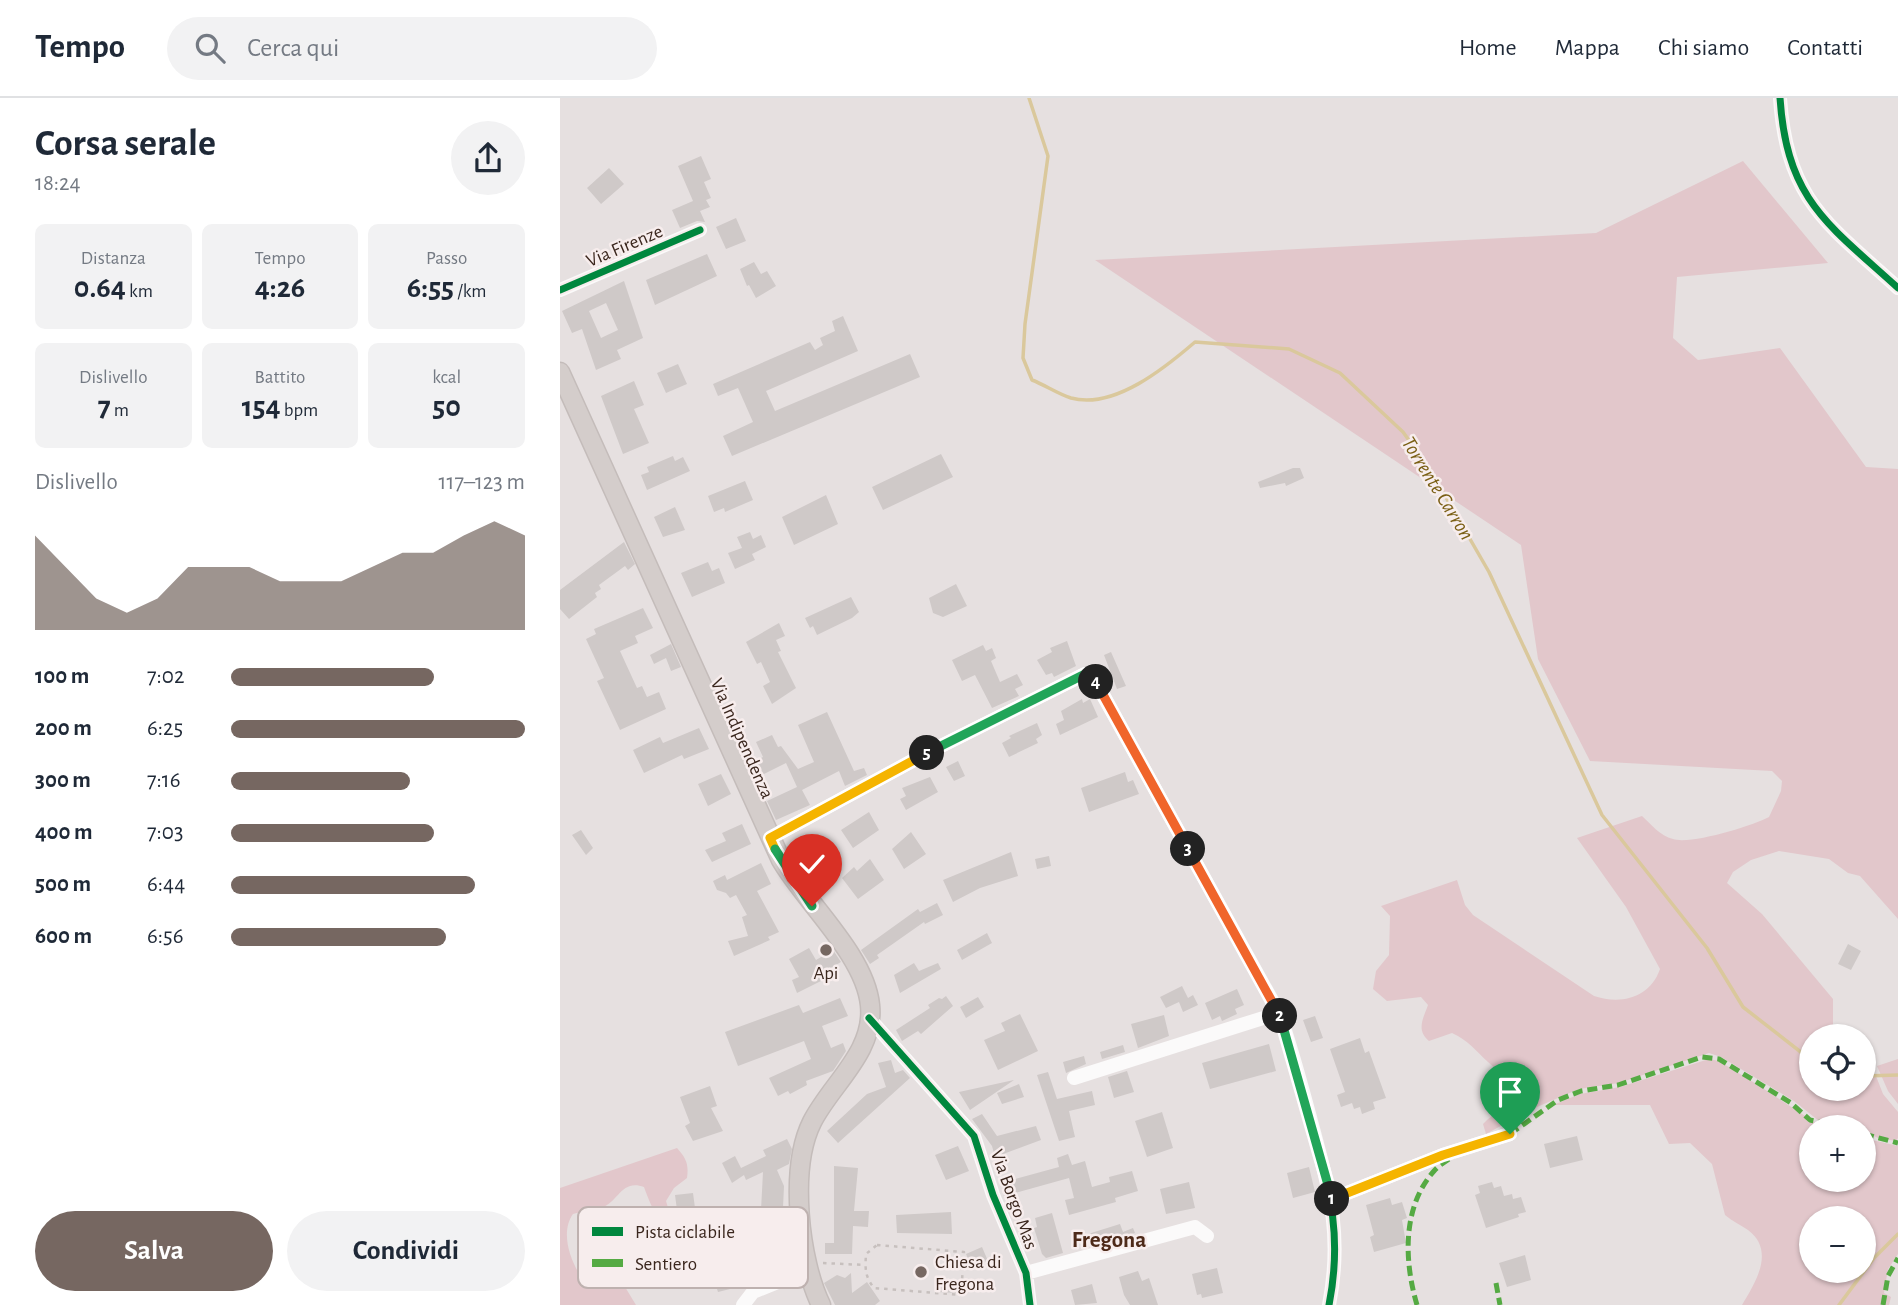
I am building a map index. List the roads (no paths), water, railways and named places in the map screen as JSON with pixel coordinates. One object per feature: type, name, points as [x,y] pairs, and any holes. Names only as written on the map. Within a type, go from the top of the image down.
[{"type":"main road","name":"Via Indipendenza","points":[[560,372],[770,838],[794,883],[850,955],[870,1004],[862,1047],[812,1122],[806,1140],[803,1207]]},
{"type":"main road","name":"Via Indipendenza","points":[[808,1238],[821,1305]]},
{"type":"street","points":[[1780,98],[1788,146],[1808,201],[1855,251],[1898,288]]},
{"type":"street","name":"Via Firenze","points":[[560,290],[700,230]]},
{"type":"street","points":[[770,838],[936,748],[1085,674],[1094,679],[1279,1013],[1333,1205],[1335,1276],[1329,1305]]},
{"type":"street","points":[[1073,1078],[1279,1013]]},
{"type":"street","name":"Via Borgo Mas","points":[[869,1018],[974,1136],[993,1195],[1026,1273],[1030,1305]]},
{"type":"street","points":[[1333,1205],[1443,1155],[1510,1134]]},
{"type":"street","points":[[1026,1273],[1195,1227],[1208,1236]]},
{"type":"street","points":[[808,1268],[813,1266]]},
{"type":"street","points":[[743,1305],[753,1292],[762,1288]]},
{"type":"waterway","name":"Torrente Carron","points":[[1029,98],[1048,156],[1025,324],[1023,358],[1032,380],[1071,398],[1104,398],[1138,384],[1195,342],[1289,349],[1340,373],[1403,432],[1429,468],[1489,572],[1602,815],[1707,948],[1743,1007],[1799,1051]]},
{"type":"waterway","name":"Torrente Carron","points":[[1876,1076],[1898,1075]]},
{"type":"waterway","name":"Torrente Carron","points":[[1839,1305],[1874,1258],[1898,1234]]},
{"type":"place","name":"Api","points":[[826,950]]},
{"type":"place","name":"Chiesa di Fregona","points":[[921,1272]]},
{"type":"district","name":"Fregona","points":[[1109,1239]]}]
